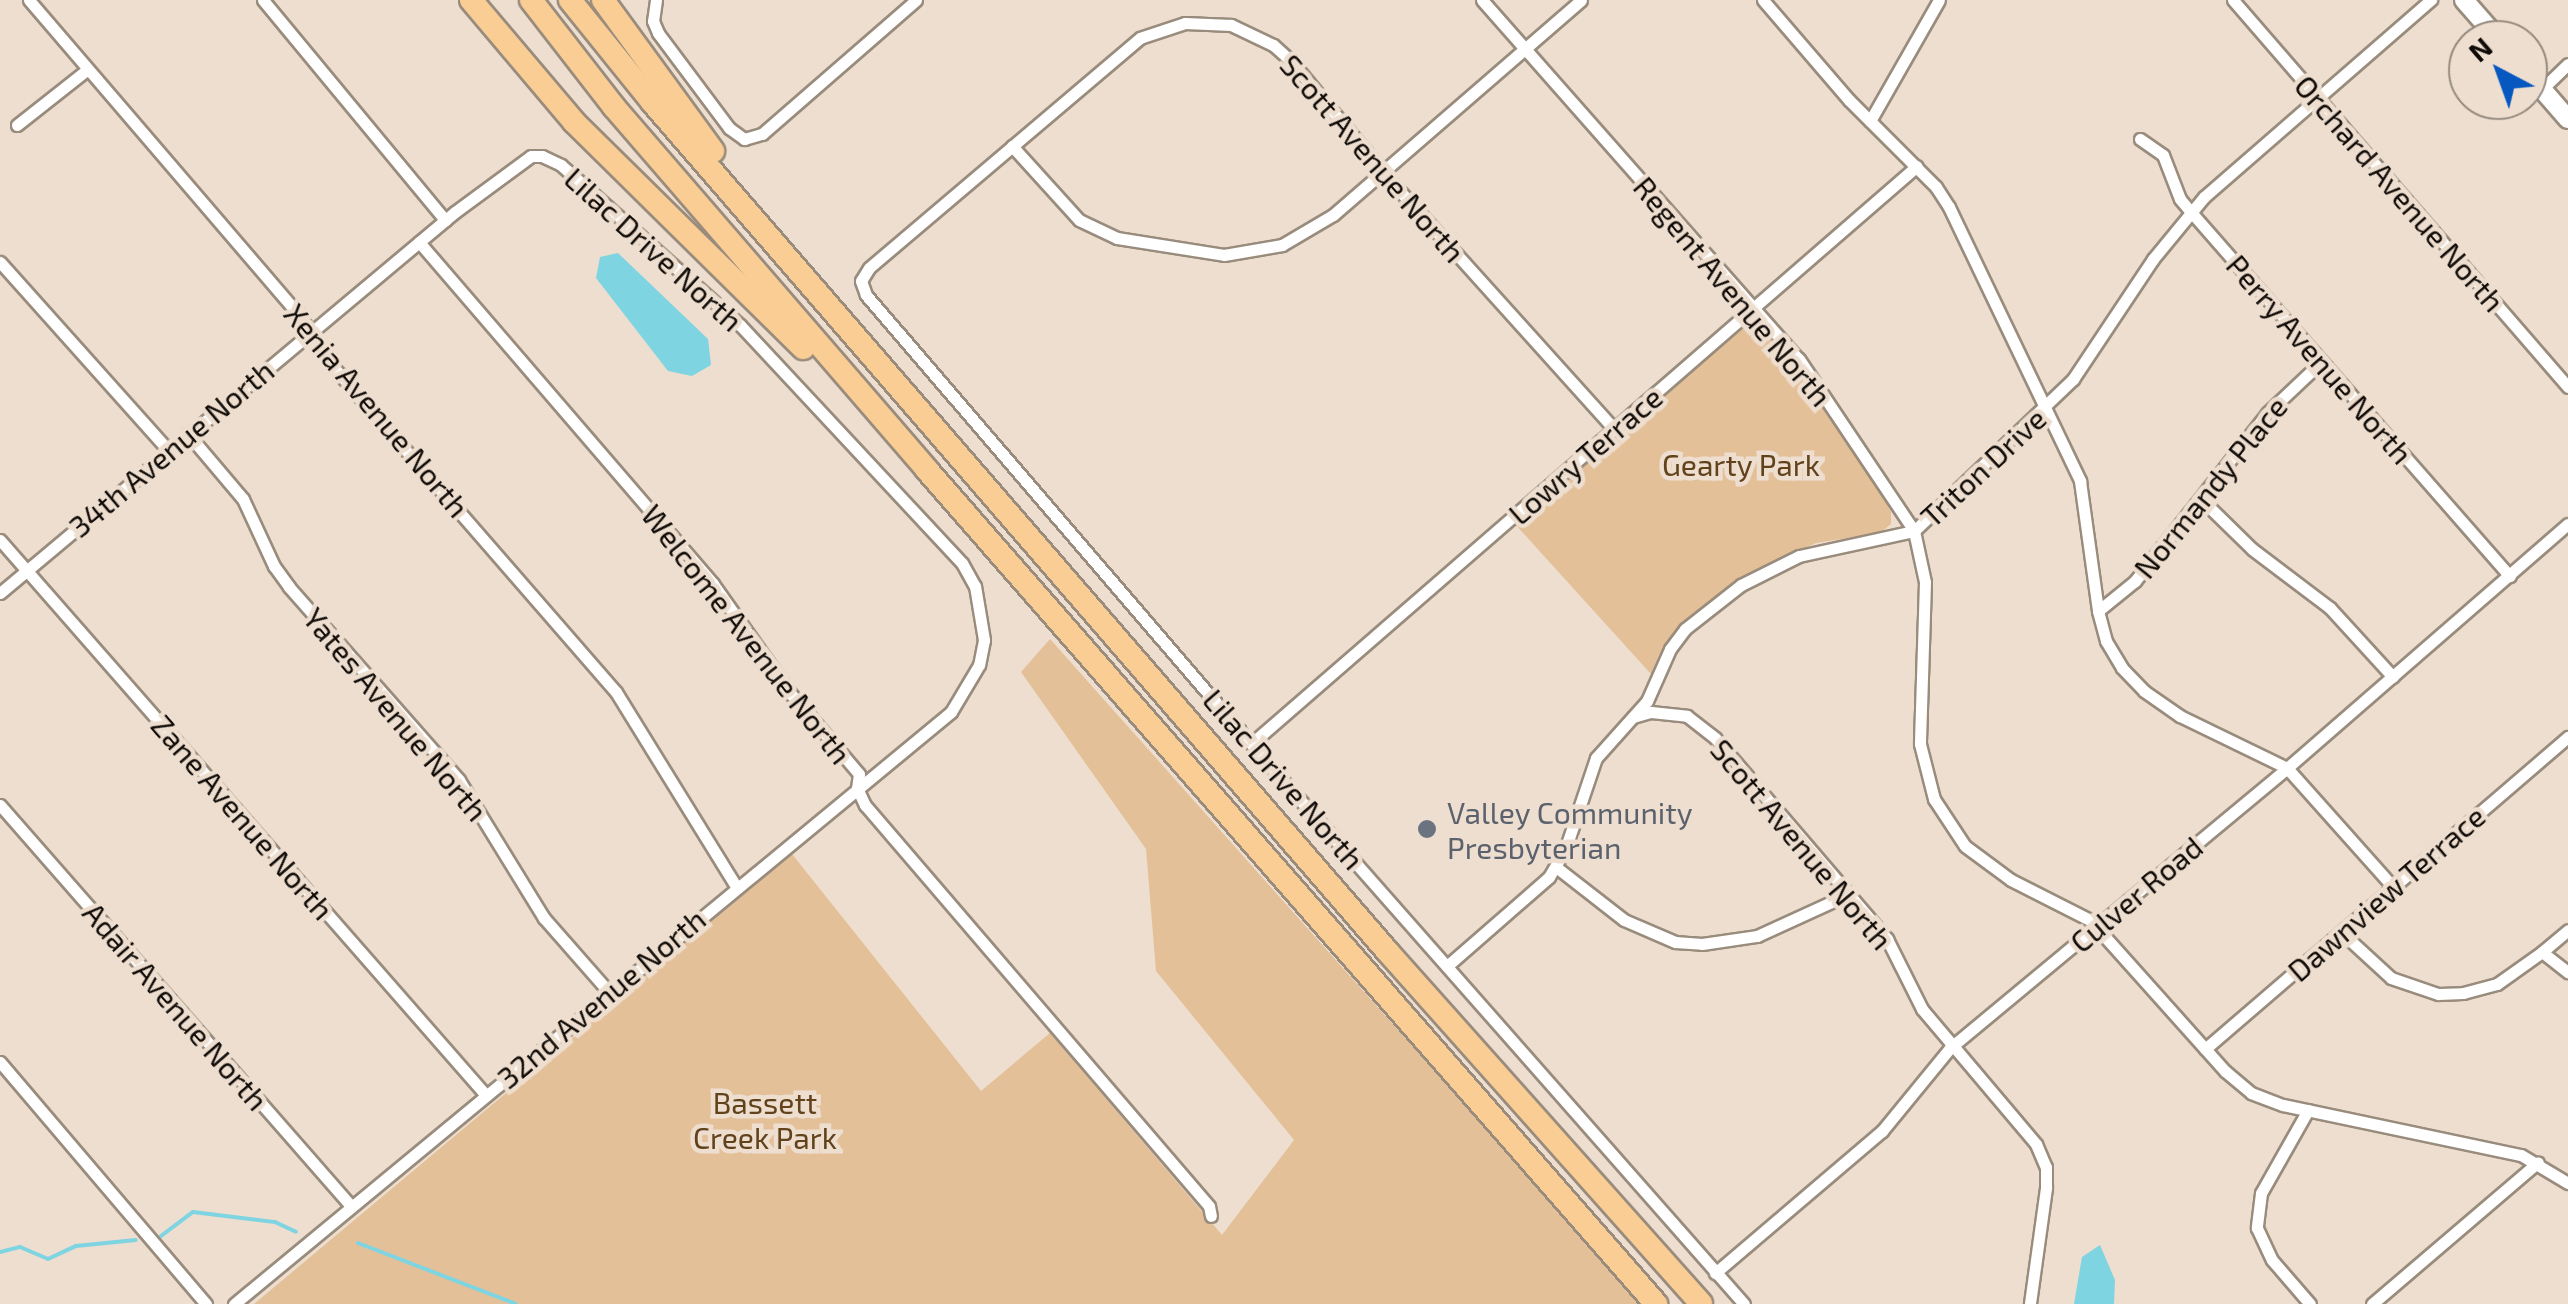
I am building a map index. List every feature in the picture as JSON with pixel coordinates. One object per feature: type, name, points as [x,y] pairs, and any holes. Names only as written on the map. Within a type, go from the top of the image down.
[{"type":"highway","points":[[470,0],[574,122],[786,330],[854,404],[927,470]]},
{"type":"highway","points":[[531,0],[614,107],[927,470],[1656,1304]]},
{"type":"highway","points":[[570,0],[799,272],[1387,951],[1701,1304]]},
{"type":"highway","points":[[604,0],[799,272]]},
{"type":"street","name":"Xenia Avenue North","points":[[29,0],[616,692],[736,886]]},
{"type":"street","points":[[263,0],[445,220]]},
{"type":"street","points":[[654,4],[658,34],[729,128],[744,140],[762,134],[916,0]]},
{"type":"street","name":"Regent Avenue North","points":[[1482,0],[1818,384],[1914,530],[1925,582],[1920,744],[1934,799],[1966,846],[1987,864],[2097,926],[2204,1049],[2251,1094],[2538,1162],[2568,1183]]},
{"type":"street","points":[[1012,146],[1067,209],[1092,229],[1142,245],[1195,253],[1224,255],[1282,245],[1334,214],[1582,0]]},
{"type":"street","points":[[1762,0],[1870,121],[1917,166],[1949,207],[1994,307],[2047,407],[2083,493],[2098,612],[2113,654],[2144,692],[2180,716],[2287,768],[2393,887]]},
{"type":"street","points":[[1870,121],[1940,0]]},
{"type":"street","name":"Orchard Avenue North","points":[[2233,0],[2568,387]]},
{"type":"street","name":"Triton Drive","points":[[1448,966],[1556,867],[1596,758],[1618,728],[1647,700],[1670,649],[1718,600],[1799,556],[1914,530],[2073,379],[2153,259],[2191,212],[2316,96],[2431,0]]},
{"type":"street","points":[[2464,0],[2482,20]]},
{"type":"street","name":"Scott Avenue North","points":[[861,281],[870,268],[1140,38],[1185,23],[1231,26],[1274,45],[1615,430]]},
{"type":"street","points":[[2548,83],[2568,64]]},
{"type":"street","points":[[17,125],[88,68]]},
{"type":"street","points":[[2548,96],[2568,119]]},
{"type":"street","name":"Perry Avenue North","points":[[2140,139],[2163,155],[2191,212],[2510,576]]},
{"type":"street","name":"34th Avenue North","points":[[0,593],[445,220],[531,156]]},
{"type":"street","name":"Lilac Drive North","points":[[531,156],[561,165],[740,324],[962,563],[976,586],[984,640],[966,692]]},
{"type":"street","name":"Lowry Terrace","points":[[1252,743],[1917,166]]},
{"type":"street","name":"Welcome Avenue North","points":[[419,242],[713,584],[791,694],[858,774],[857,788],[865,805],[1209,1206],[1211,1216]]},
{"type":"street","points":[[0,262],[168,450]]},
{"type":"street","name":"Lilac Drive North","points":[[861,281],[866,296],[1744,1304]]},
{"type":"street","name":"Normandy Place","points":[[2098,612],[2135,581],[2267,413],[2321,362]]},
{"type":"street","name":"Yates Avenue North","points":[[188,434],[243,499],[274,566],[459,780],[482,811],[544,918],[609,992]]},
{"type":"street","points":[[2201,499],[2252,549],[2330,608],[2393,677]]},
{"type":"street","name":"Culver Road","points":[[1714,1274],[1882,1130],[1953,1046],[2287,768],[2568,524]]},
{"type":"street","name":"Zane Avenue North","points":[[0,540],[485,1094]]},
{"type":"street","name":"32nd Avenue North","points":[[234,1304],[951,712],[966,692]]},
{"type":"street","name":"Scott Avenue North","points":[[1633,717],[1669,712],[1701,725],[1887,939],[1922,1009],[2036,1144],[2046,1167],[2030,1304]]},
{"type":"street","name":"Dawnview Terrace","points":[[2204,1049],[2568,737]]},
{"type":"street","name":"Adair Avenue North","points":[[0,805],[351,1206]]},
{"type":"street","points":[[1556,867],[1624,920],[1675,942],[1730,943],[1757,936],[1849,894]]},
{"type":"street","points":[[2340,932],[2391,978],[2438,994],[2476,991],[2497,984],[2568,930]]},
{"type":"street","points":[[2542,952],[2568,972]]},
{"type":"street","points":[[0,1062],[206,1304]]},
{"type":"street","points":[[2308,1110],[2261,1193],[2257,1228],[2272,1260],[2310,1304]]},
{"type":"street","points":[[2372,1304],[2538,1162]]},
{"type":"green space","name":"Gearty Park","points":[[1749,323],[1759,325],[1784,350],[1819,397],[1876,484],[1891,512],[1891,524],[1880,533],[1816,543],[1750,572],[1685,620],[1659,655],[1651,674],[1515,524]]},
{"type":"green space","name":"Bassett Creek Park","points":[[1050,639],[1642,1304],[254,1304],[792,854],[981,1091],[1050,1033],[1222,1235],[1294,1140],[1156,971],[1146,849],[1021,672]]},
{"type":"water","points":[[618,253],[708,339],[711,365],[692,376],[668,371],[596,278],[600,257]]},
{"type":"water","points":[[2100,1245],[2115,1280],[2114,1304],[2074,1304],[2082,1257]]},
{"type":"waterway","points":[[161,1236],[193,1212],[275,1222],[296,1232]]},
{"type":"waterway","points":[[0,1252],[20,1247],[48,1259],[76,1246],[136,1240]]},
{"type":"waterway","points":[[358,1243],[516,1304]]},
{"type":"place","name":"Valley Community Presbyterian","points":[[1427,829]]}]
